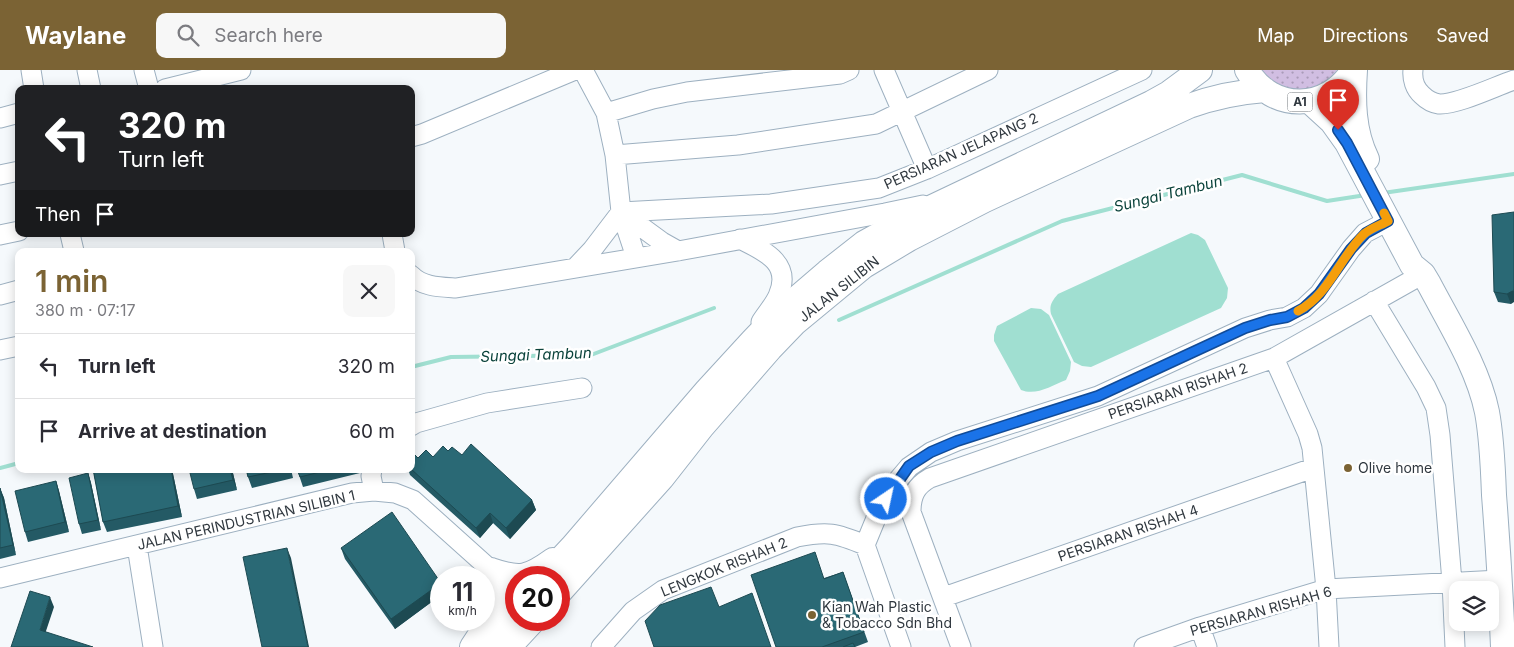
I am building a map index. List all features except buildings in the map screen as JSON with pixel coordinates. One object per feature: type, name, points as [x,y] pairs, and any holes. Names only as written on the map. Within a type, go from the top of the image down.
[{"type":"main road","name":"JALAN SILIBIN","points":[[555,566],[707,390],[752,341],[800,294],[864,243],[946,199],[1151,103],[1169,93],[1200,70]]},
{"type":"main road","name":"A1","points":[[1247,70],[1254,81],[1265,90],[1277,97],[1290,101],[1309,101],[1332,92],[1354,70]]},
{"type":"main road","points":[[1354,70],[1355,121],[1360,156],[1389,214],[1422,260],[1423,274],[1465,353],[1487,411],[1491,442],[1503,647]]},
{"type":"main road","name":"JALAN SILIBIN","points":[[570,581],[662,478],[702,427],[770,349],[795,323],[864,266],[909,239],[985,200],[1171,113],[1212,98],[1240,92],[1265,90]]},
{"type":"main road","points":[[1309,101],[1332,122],[1347,143],[1360,156]]},
{"type":"main road","points":[[570,567],[588,546],[628,516]]},
{"type":"main road","points":[[495,572],[511,577],[526,576],[539,570],[572,548]]},
{"type":"main road","points":[[481,647],[505,619]]},
{"type":"main road","points":[[472,647],[482,631]]},
{"type":"main road","points":[[500,647],[513,631]]},
{"type":"main road","points":[[509,647],[524,631]]},
{"type":"street","points":[[31,70],[33,85]]},
{"type":"street","points":[[87,70],[90,85]]},
{"type":"street","points":[[144,70],[148,85]]},
{"type":"street","points":[[181,85],[241,70]]},
{"type":"street","points":[[415,136],[575,70]]},
{"type":"street","points":[[582,70],[606,113],[615,155],[621,212],[636,257]]},
{"type":"street","points":[[606,113],[653,99],[687,92],[840,74],[849,70]]},
{"type":"street","points":[[884,70],[927,169]]},
{"type":"street","points":[[615,155],[738,145],[876,124],[901,110],[988,70]]},
{"type":"street","name":"PERSIARAN JELAPANG 2","points":[[621,212],[771,204],[879,188],[927,169],[1142,70]]},
{"type":"street","points":[[1412,70],[1417,90],[1427,100],[1438,104],[1453,102],[1514,80]]},
{"type":"street","points":[[0,118],[15,114]]},
{"type":"street","points":[[0,175],[15,172]]},
{"type":"street","name":"JALAN SILIBIN","points":[[415,279],[434,287],[456,288],[678,251],[885,213],[946,199]]},
{"type":"street","points":[[621,212],[662,242],[678,251]]},
{"type":"street","points":[[574,268],[592,250],[621,212]]},
{"type":"street","points":[[900,647],[865,545],[879,511],[892,487],[909,466],[931,452],[957,441],[1098,396],[1245,328],[1287,317],[1304,308],[1319,294],[1351,249],[1366,233],[1389,214]]},
{"type":"street","points":[[0,235],[15,232]]},
{"type":"street","points":[[740,239],[772,258],[780,268],[783,280],[778,296],[758,327],[752,341]]},
{"type":"street","name":"PERSIARAN RISHAH 2","points":[[944,598],[910,512],[911,500],[920,484],[930,478],[1274,358],[1423,274]]},
{"type":"street","points":[[0,295],[15,291]]},
{"type":"street","points":[[1374,301],[1426,387],[1436,408],[1440,435],[1452,581]]},
{"type":"street","points":[[0,350],[15,347]]},
{"type":"street","points":[[1274,358],[1308,434],[1312,448],[1326,589],[1329,647]]},
{"type":"street","points":[[415,424],[487,403],[582,388]]},
{"type":"street","name":"PERSIARAN RISHAH 4","points":[[944,598],[1313,468]]},
{"type":"street","points":[[371,473],[374,491]]},
{"type":"street","name":"JALAN PERINDUSTRIAN SILIBIN 1","points":[[0,578],[352,494],[374,491],[395,493],[413,500],[486,566]]},
{"type":"street","name":"LENGKOK RISHAH 2","points":[[601,647],[633,611],[663,590],[797,536],[821,532],[843,536],[865,545]]},
{"type":"street","points":[[137,546],[153,647]]},
{"type":"street","name":"JALAN PERINDUSTRIAN SILIBIN 1","points":[[495,575],[505,585]]},
{"type":"street","name":"PERSIARAN RISHAH 6","points":[[1476,581],[1500,580]]},
{"type":"street","name":"PERSIARAN RISHAH 6","points":[[1144,647],[1200,627],[1326,589],[1449,582]]},
{"type":"street","points":[[944,598],[961,647]]},
{"type":"street","points":[[1200,627],[1207,647]]},
{"type":"street","points":[[1454,631],[1455,647]]},
{"type":"shaded area","points":[[1251,70],[1337,70],[1327,81],[1316,87],[1289,93]]},
{"type":"shaded area","points":[[1191,233],[1205,240],[1228,288],[1227,298],[1221,308],[1091,367],[1082,366],[1074,362],[1051,314],[1050,308],[1058,294]]},
{"type":"shaded area","points":[[1031,308],[1041,309],[1049,315],[1071,362],[1066,380],[1044,390],[1027,392],[1021,390],[994,341],[994,335],[997,326]]},
{"type":"waterway","name":"Sungai Tambun","points":[[1383,193],[1514,174]]},
{"type":"waterway","name":"Sungai Tambun","points":[[839,320],[1062,221],[1242,175],[1327,201],[1366,195]]},
{"type":"waterway","name":"Sungai Tambun","points":[[415,366],[451,357],[591,355],[714,308]]},
{"type":"waterway","name":"Sungai Tambun","points":[[0,468],[15,464]]},
{"type":"slow traffic","points":[[1298,311],[1319,294],[1351,249],[1366,233],[1388,221],[1384,213]]},
{"type":"place","name":"Olive home","points":[[1348,468]]},
{"type":"place","name":"Kian Wah Plastic & Tobacco Sdn Bhd","points":[[812,615]]},
{"type":"route","points":[[886,499],[892,487],[909,466],[931,452],[957,441],[1098,396],[1245,328],[1287,317],[1304,308],[1319,294],[1351,249],[1366,233],[1388,221],[1347,143],[1338,130]]}]
